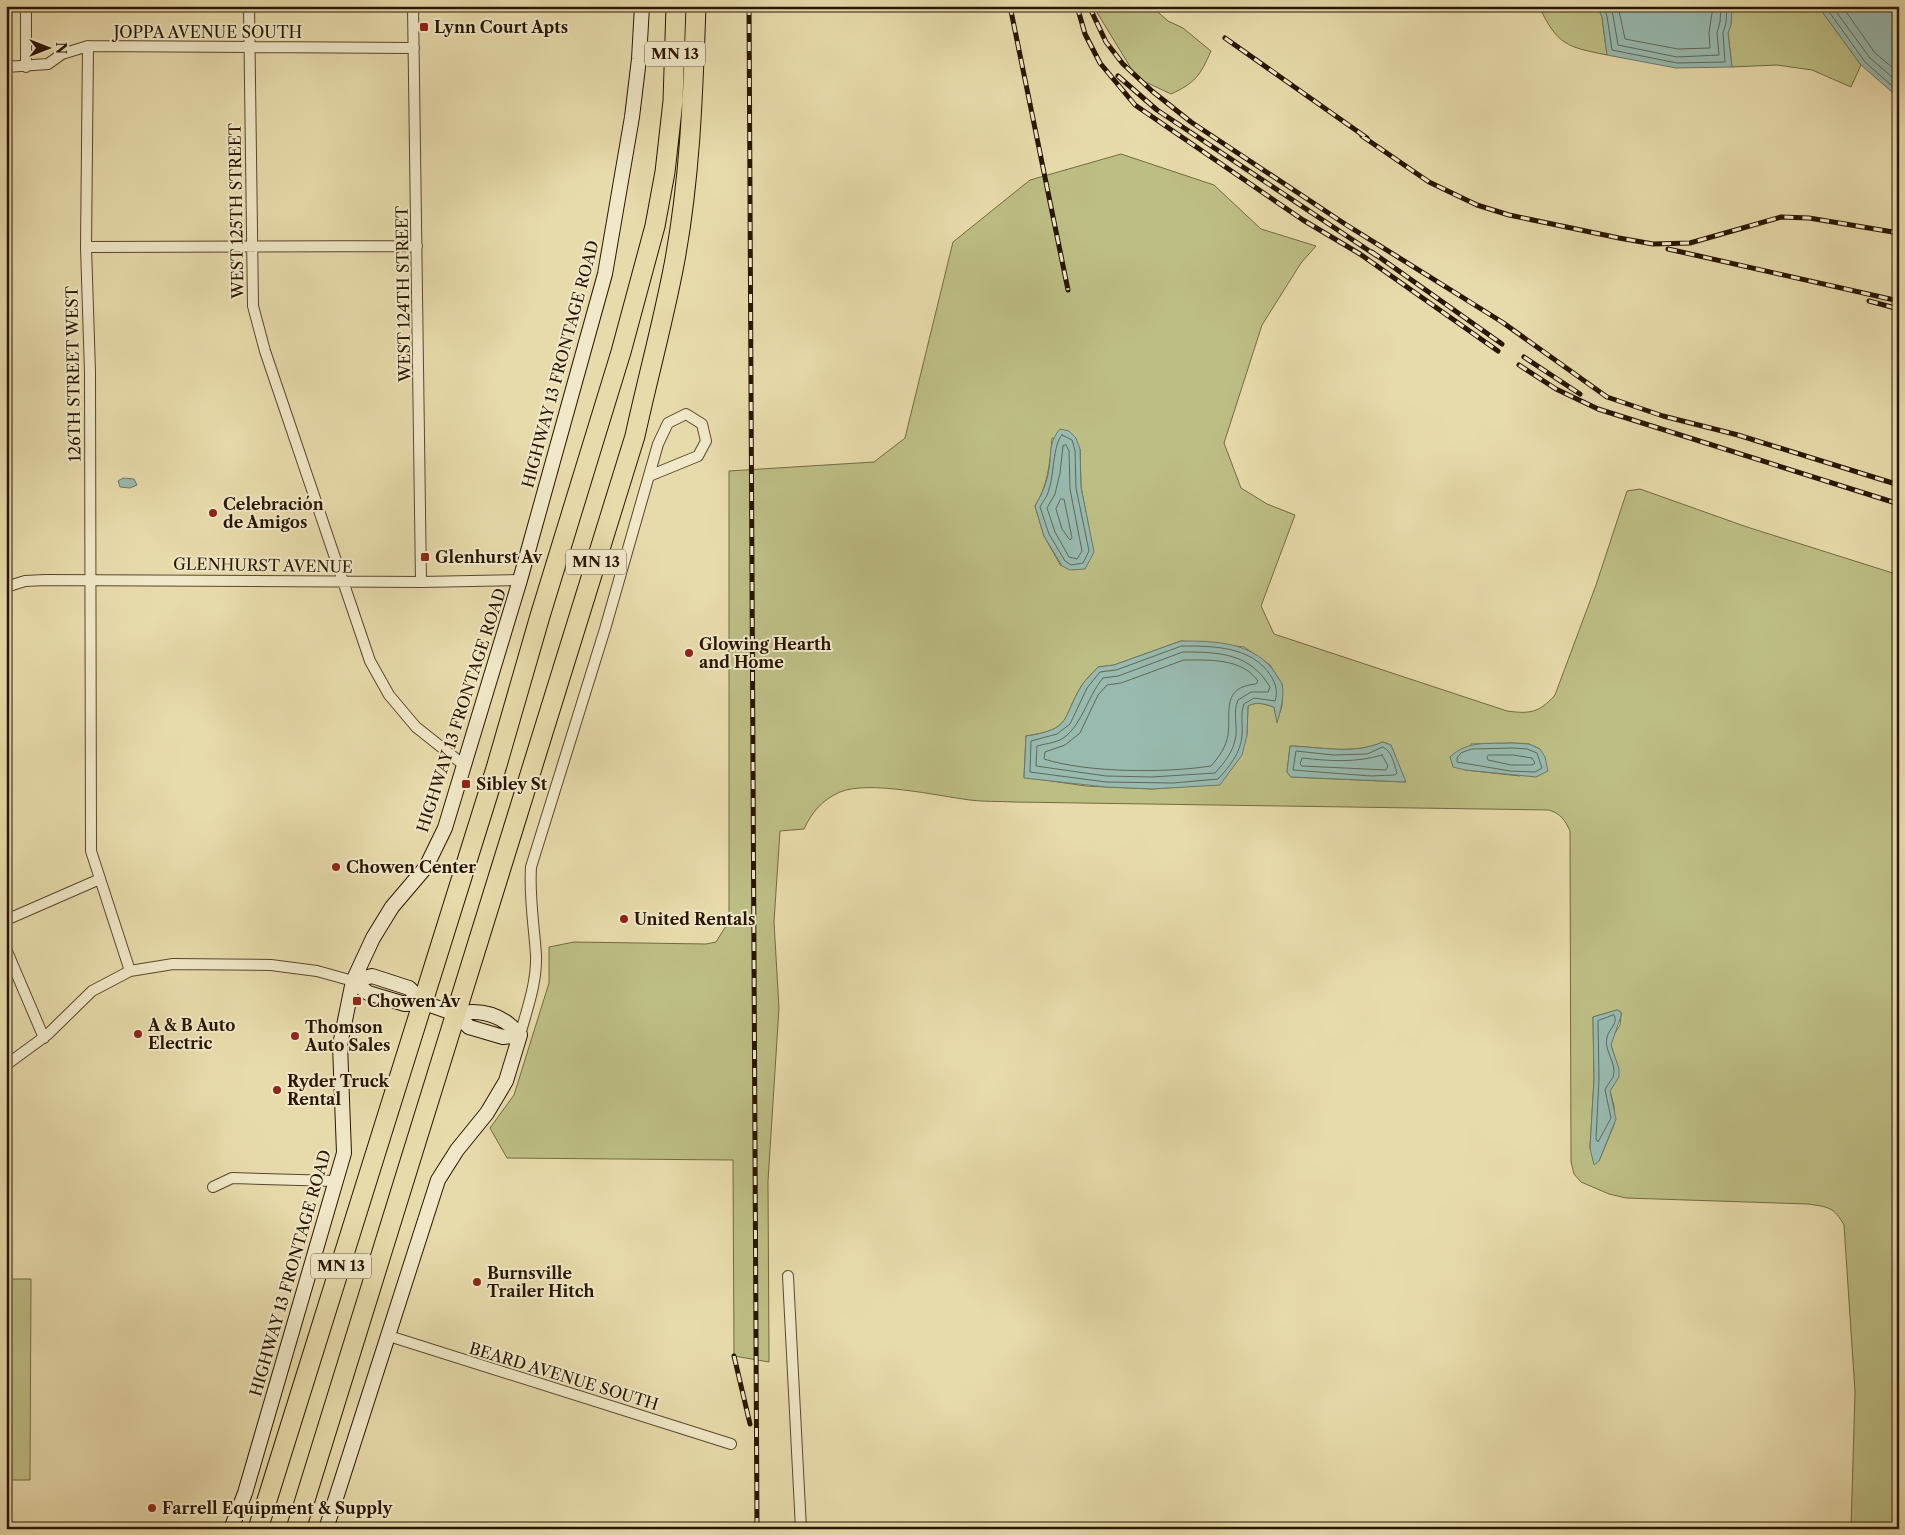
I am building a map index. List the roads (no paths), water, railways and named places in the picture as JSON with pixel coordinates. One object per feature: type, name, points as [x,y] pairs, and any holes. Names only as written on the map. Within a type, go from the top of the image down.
[{"type":"highway","name":"MN 13","points":[[258,1529],[424,1003],[621,352],[655,226],[665,172],[673,101],[676,6]]},
{"type":"highway","name":"MN 13","points":[[296,1529],[635,436],[673,269],[691,111],[696,6]]},
{"type":"street","points":[[26,6],[26,66]]},
{"type":"street","name":"WEST 125TH STREET","points":[[249,6],[248,47],[253,306],[265,351],[370,660],[388,695],[416,727],[465,766]]},
{"type":"street","name":"WEST 124TH STREET","points":[[413,6],[421,582]]},
{"type":"street","name":"HIGHWAY 13 FRONTAGE ROAD","points":[[231,1529],[245,1493],[344,1153],[340,1044],[353,981],[373,938],[392,907],[426,867],[445,828],[520,580],[605,274],[632,116],[639,58],[642,6]]},
{"type":"street","name":"JOPPA AVENUE SOUTH","points":[[6,67],[48,64],[62,54],[88,46],[414,48]]},
{"type":"street","name":"126TH STREET WEST","points":[[88,46],[86,247],[90,372],[91,851],[130,971]]},
{"type":"street","points":[[86,247],[417,246]]},
{"type":"street","points":[[326,1529],[438,1180],[457,1150],[488,1114],[506,1081],[534,983],[536,956],[529,893],[531,867],[605,629],[658,444],[668,423],[686,414],[702,424],[706,441],[698,456],[649,476]]},
{"type":"street","name":"GLENHURST AVENUE","points":[[6,587],[25,581],[90,580],[421,582],[520,580]]},
{"type":"street","points":[[6,920],[100,879]]},
{"type":"street","points":[[6,949],[44,1038]]},
{"type":"street","points":[[6,1065],[44,1038],[92,991],[130,971],[173,964],[271,965],[317,972],[353,981],[372,976],[410,988],[424,1003],[456,1014],[473,1010],[508,1021],[520,1035]]},
{"type":"street","points":[[213,1187],[232,1178],[335,1181]]},
{"type":"street","points":[[788,1276],[801,1529]]},
{"type":"street","name":"BEARD AVENUE SOUTH","points":[[388,1336],[731,1444]]},
{"type":"water","points":[[1597,6],[1732,6],[1731,25],[1728,33],[1732,67],[1676,68],[1607,55],[1602,17]]},
{"type":"water","points":[[1818,6],[1899,6],[1899,98],[1861,65]]},
{"type":"water","points":[[1060,429],[1069,431],[1076,438],[1080,449],[1081,487],[1094,552],[1085,569],[1070,570],[1062,566],[1044,536],[1035,506],[1046,484],[1052,444]]},
{"type":"water","points":[[123,478],[134,479],[137,485],[130,488],[120,487],[118,481]]},
{"type":"water","points":[[1181,641],[1221,643],[1246,649],[1267,663],[1282,684],[1283,698],[1277,723],[1274,707],[1258,703],[1248,706],[1247,735],[1242,755],[1220,785],[1152,789],[1106,787],[1024,778],[1026,736],[1052,730],[1059,726],[1064,721],[1085,680],[1098,667],[1114,665]]},
{"type":"water","points":[[1383,742],[1391,745],[1406,782],[1291,777],[1287,772],[1290,746],[1349,749],[1372,746]]},
{"type":"water","points":[[1529,744],[1540,749],[1545,757],[1548,771],[1536,777],[1465,770],[1453,767],[1450,757],[1471,745]]},
{"type":"water","points":[[1617,1010],[1621,1012],[1621,1016],[1611,1045],[1619,1069],[1619,1077],[1610,1091],[1616,1119],[1599,1161],[1594,1165],[1590,1148],[1594,1079],[1593,1017]]},
{"type":"railway","points":[[749,6],[757,1529]]},
{"type":"railway","points":[[1010,6],[1068,290]]},
{"type":"railway","points":[[1077,6],[1085,34],[1100,63],[1135,105],[1303,220],[1360,254],[1498,351]]},
{"type":"railway","points":[[1089,6],[1106,42],[1123,64],[1152,91],[1191,122],[1345,224],[1502,322],[1607,397],[1663,416],[1738,435],[1899,485]]},
{"type":"railway","points":[[1225,38],[1367,138]]},
{"type":"railway","points":[[1118,76],[1157,110],[1377,256]]},
{"type":"railway","points":[[1362,136],[1429,182],[1477,205],[1509,215],[1619,238],[1653,244],[1690,243],[1781,217],[1809,218],[1899,233]]},
{"type":"railway","points":[[1668,249],[1899,301]]},
{"type":"railway","points":[[1372,252],[1502,344]]},
{"type":"railway","points":[[1869,301],[1899,309]]},
{"type":"railway","points":[[1524,357],[1580,394]]},
{"type":"railway","points":[[1519,365],[1556,389],[1598,409],[1899,504]]},
{"type":"railway","points":[[734,1356],[750,1424]]},
{"type":"place","name":"Lynn Court Apts","points":[[424,27]]},
{"type":"place","name":"Celebración de Amigos","points":[[213,513]]},
{"type":"place","name":"Glenhurst Av","points":[[425,557]]},
{"type":"place","name":"Glowing Hearth and Home","points":[[689,653]]},
{"type":"place","name":"Sibley St","points":[[466,784]]},
{"type":"place","name":"Chowen Center","points":[[336,867]]},
{"type":"place","name":"United Rentals","points":[[624,919]]},
{"type":"place","name":"Chowen Av","points":[[357,1001]]},
{"type":"place","name":"A & B Auto Electric","points":[[138,1034]]},
{"type":"place","name":"Thomson Auto Sales","points":[[295,1036]]},
{"type":"place","name":"Ryder Truck Rental","points":[[277,1090]]},
{"type":"place","name":"Burnsville Trailer Hitch","points":[[477,1282]]},
{"type":"place","name":"Farrell Equipment & Supply","points":[[152,1508]]}]
